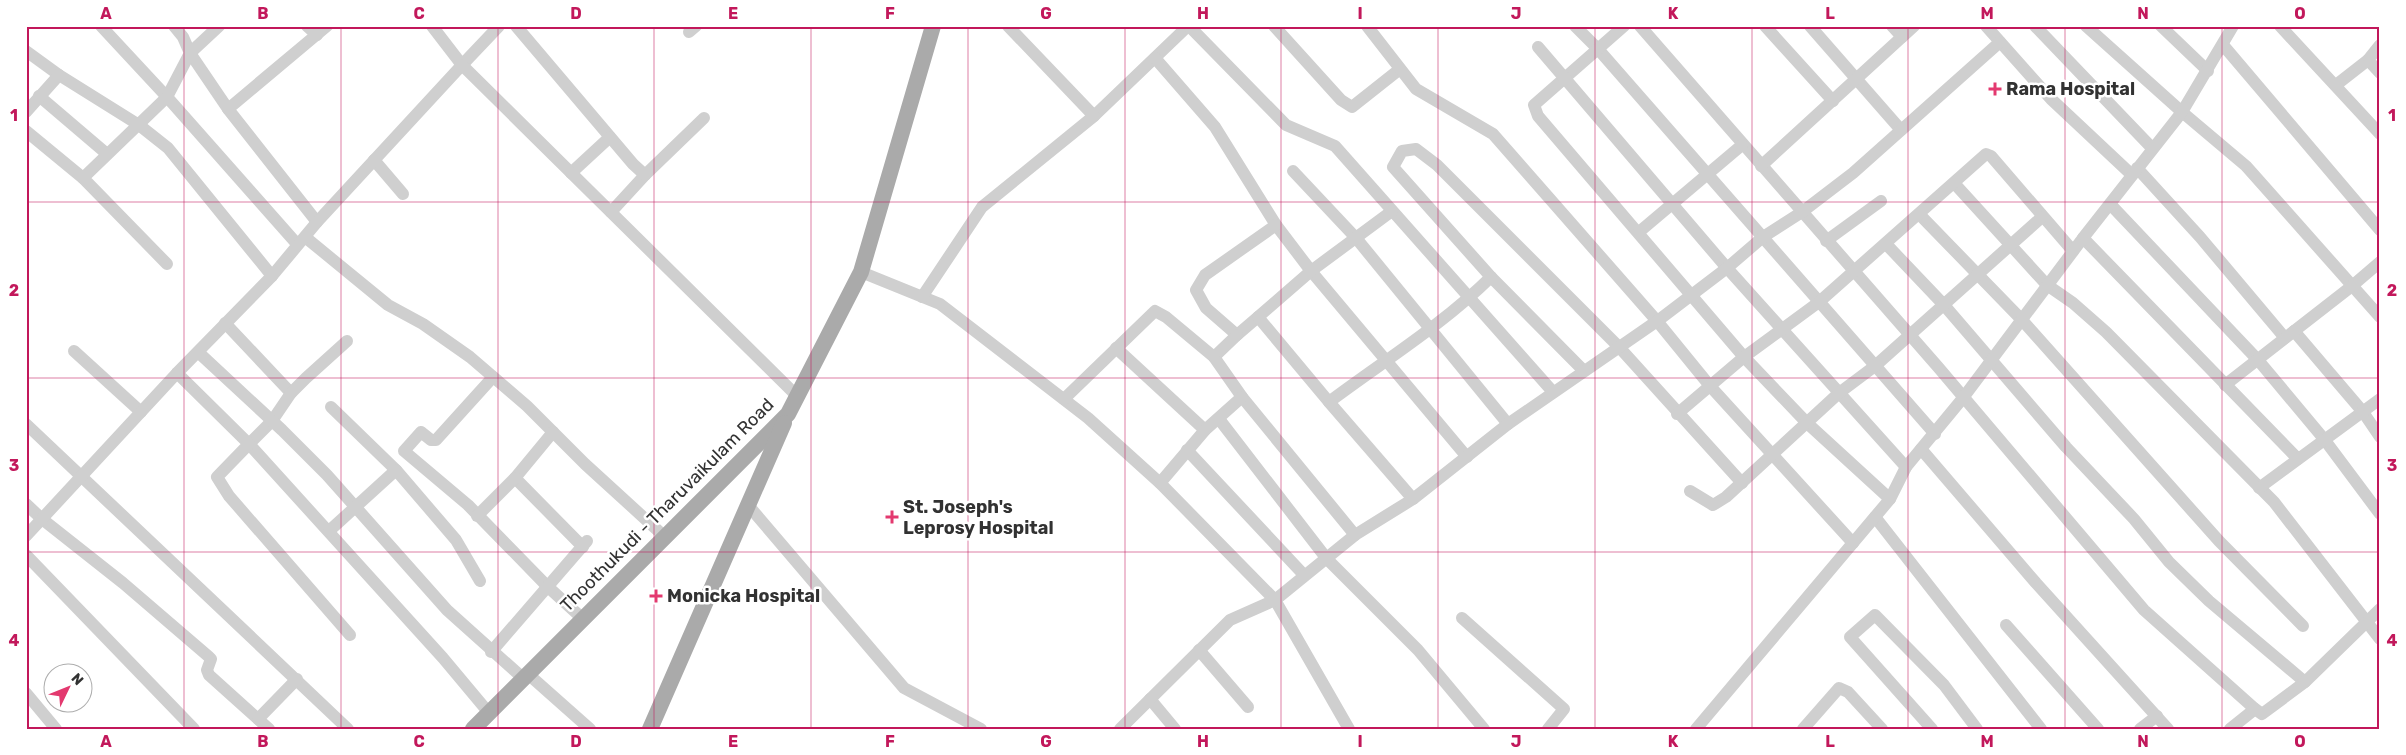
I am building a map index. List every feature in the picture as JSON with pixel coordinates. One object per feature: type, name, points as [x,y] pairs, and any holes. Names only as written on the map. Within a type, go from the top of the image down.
[{"type":"main road","name":"Thoothukudi - Tharuvaikulam Road","points":[[473,729],[788,414],[861,272],[934,26]]},
{"type":"main road","points":[[650,729],[788,414]]},
{"type":"street","points":[[101,26],[301,241],[388,305],[423,324],[470,357],[527,406],[664,537]]},
{"type":"street","points":[[174,26],[183,37],[190,53],[228,109],[317,222]]},
{"type":"street","points":[[83,178],[167,97],[190,53],[219,26]]},
{"type":"street","points":[[228,109],[312,31],[327,26]]},
{"type":"street","points":[[432,26],[462,65],[798,397]]},
{"type":"street","points":[[26,536],[177,373],[272,276],[317,222],[500,26]]},
{"type":"street","points":[[516,26],[610,137],[645,175]]},
{"type":"street","points":[[1008,26],[1094,116]]},
{"type":"street","points":[[922,297],[982,207],[1094,116],[1189,26],[1286,126],[1335,146],[1553,392]]},
{"type":"street","points":[[1274,26],[1341,100],[1352,107],[1400,69]]},
{"type":"street","points":[[1367,26],[1416,90],[1493,134],[1657,321],[1710,386],[1853,543]]},
{"type":"street","points":[[1575,26],[1598,49],[1708,173],[1934,434]]},
{"type":"street","points":[[1624,26],[1534,105],[1538,116],[1744,357],[1806,423],[1890,499]]},
{"type":"street","points":[[1640,26],[2144,610],[2262,714],[2305,682],[2380,609]]},
{"type":"street","points":[[1766,26],[1833,101]]},
{"type":"street","points":[[1810,26],[1901,130]]},
{"type":"street","points":[[1892,26],[1902,37]]},
{"type":"street","points":[[1761,166],[1914,26]]},
{"type":"street","points":[[1986,26],[2051,99],[2135,172],[2200,237],[2363,412],[2380,437]]},
{"type":"street","points":[[2035,26],[2152,148]]},
{"type":"street","points":[[2086,26],[2182,112],[2246,166],[2380,317]]},
{"type":"street","points":[[2161,26],[2208,71]]},
{"type":"street","points":[[2280,26],[2380,134]]},
{"type":"street","points":[[1696,729],[1890,499],[1906,467],[1963,398],[2047,285],[2152,148],[2182,112],[2223,45],[2229,28]]},
{"type":"street","points":[[1120,729],[1230,620],[1275,600],[1304,574],[1327,559],[1355,535],[1412,500],[1508,424],[1692,295],[1763,237],[1802,212],[1853,173],[2000,42]]},
{"type":"street","points":[[2223,45],[2380,230]]},
{"type":"street","points":[[2336,85],[2368,60],[2380,45]]},
{"type":"street","points":[[1538,47],[1727,268],[1906,467]]},
{"type":"street","points":[[26,51],[59,75],[139,124],[168,148],[272,276]]},
{"type":"street","points":[[1155,58],[1215,128],[1276,225],[1311,271],[1384,361],[1467,456]]},
{"type":"street","points":[[2368,60],[2380,73]]},
{"type":"street","points":[[26,112],[59,75]]},
{"type":"street","points":[[39,96],[107,154]]},
{"type":"street","points":[[611,212],[645,175],[704,118]]},
{"type":"street","points":[[26,131],[83,178],[167,264]]},
{"type":"street","points":[[571,173],[610,137]]},
{"type":"street","points":[[1639,232],[1742,145]]},
{"type":"street","points":[[1584,371],[1492,277],[1393,168],[1402,151],[1416,149],[1437,165],[1619,347],[1677,414],[1742,483]]},
{"type":"street","points":[[1677,414],[1744,357],[1820,302],[1986,154],[1991,156],[2042,217],[2074,251]]},
{"type":"street","points":[[374,160],[403,194]]},
{"type":"street","points":[[1293,171],[1356,238],[1430,331],[1508,424]]},
{"type":"street","points":[[1954,183],[2047,285],[2074,303],[2106,332],[2274,502],[2380,639]]},
{"type":"street","points":[[1826,241],[1881,201]]},
{"type":"street","points":[[2110,204],[2258,360],[2324,440],[2380,514]]},
{"type":"street","points":[[1214,357],[1236,335],[1311,271],[1392,211]]},
{"type":"street","points":[[1919,214],[2022,320],[2219,541],[2303,626]]},
{"type":"street","points":[[1690,491],[1713,505],[1726,497],[1839,393],[1875,366],[2042,217]]},
{"type":"street","points":[[1236,335],[1206,308],[1196,290],[1205,275],[1276,225]]},
{"type":"street","points":[[2083,238],[2298,459]]},
{"type":"street","points":[[1886,244],[1944,304],[2066,447],[2134,519],[2169,562],[2209,601],[2305,682]]},
{"type":"street","points":[[2225,385],[2380,262]]},
{"type":"street","points":[[861,272],[940,304],[1064,399],[1160,482],[1275,600],[1349,729]]},
{"type":"street","points":[[1329,402],[1384,361],[1430,331],[1492,277]]},
{"type":"street","points":[[1064,399],[1154,311],[1166,317],[1214,357],[1242,397],[1355,535]]},
{"type":"street","points":[[1258,318],[1412,500]]},
{"type":"street","points":[[225,323],[291,393]]},
{"type":"street","points":[[347,342],[291,393],[272,421],[217,477],[229,496],[350,635]]},
{"type":"street","points":[[1116,348],[1205,430]]},
{"type":"street","points":[[74,351],[141,412]]},
{"type":"street","points":[[198,352],[272,421],[356,507],[447,610],[491,652],[526,676],[590,729]]},
{"type":"street","points":[[177,373],[249,444],[329,531],[489,713]]},
{"type":"street","points":[[493,377],[436,440],[431,440],[420,432],[404,451],[447,485],[547,586],[583,619]]},
{"type":"street","points":[[1160,482],[1205,430],[1242,397]]},
{"type":"street","points":[[2259,488],[2380,399]]},
{"type":"street","points":[[331,407],[396,470],[456,540],[480,581]]},
{"type":"street","points":[[1219,419],[1327,559],[1418,650],[1484,729]]},
{"type":"street","points":[[26,424],[348,729]]},
{"type":"street","points":[[477,516],[515,478],[553,432]]},
{"type":"street","points":[[1921,449],[2036,583],[2168,729]]},
{"type":"street","points":[[1187,450],[1304,574]]},
{"type":"street","points":[[329,531],[396,470]]},
{"type":"street","points":[[491,652],[585,544],[515,478]]},
{"type":"street","points":[[26,504],[208,656],[211,659],[207,670],[210,675],[269,729]]},
{"type":"street","points":[[748,505],[904,688],[981,729]]},
{"type":"street","points":[[1876,517],[2040,729]]},
{"type":"street","points":[[26,555],[194,729]]},
{"type":"street","points":[[1932,729],[1850,637],[1876,615],[1944,685],[1977,729]]},
{"type":"street","points":[[1462,618],[1564,709],[1548,729]]},
{"type":"street","points":[[2006,624],[2098,729]]},
{"type":"street","points":[[1199,650],[1248,707]]},
{"type":"street","points":[[258,719],[297,679]]},
{"type":"street","points":[[1803,729],[1839,688],[1848,692],[1882,729]]},
{"type":"street","points":[[26,693],[56,729]]},
{"type":"street","points":[[1150,699],[1175,729]]},
{"type":"street","points":[[2230,729],[2256,709]]},
{"type":"street","points":[[2140,729],[2157,716]]},
{"type":"place","name":"Rama Hospital","points":[[1995,89]]},
{"type":"place","name":"St. Joseph's Leprosy Hospital","points":[[892,517]]},
{"type":"place","name":"Monicka Hospital","points":[[656,596]]}]
